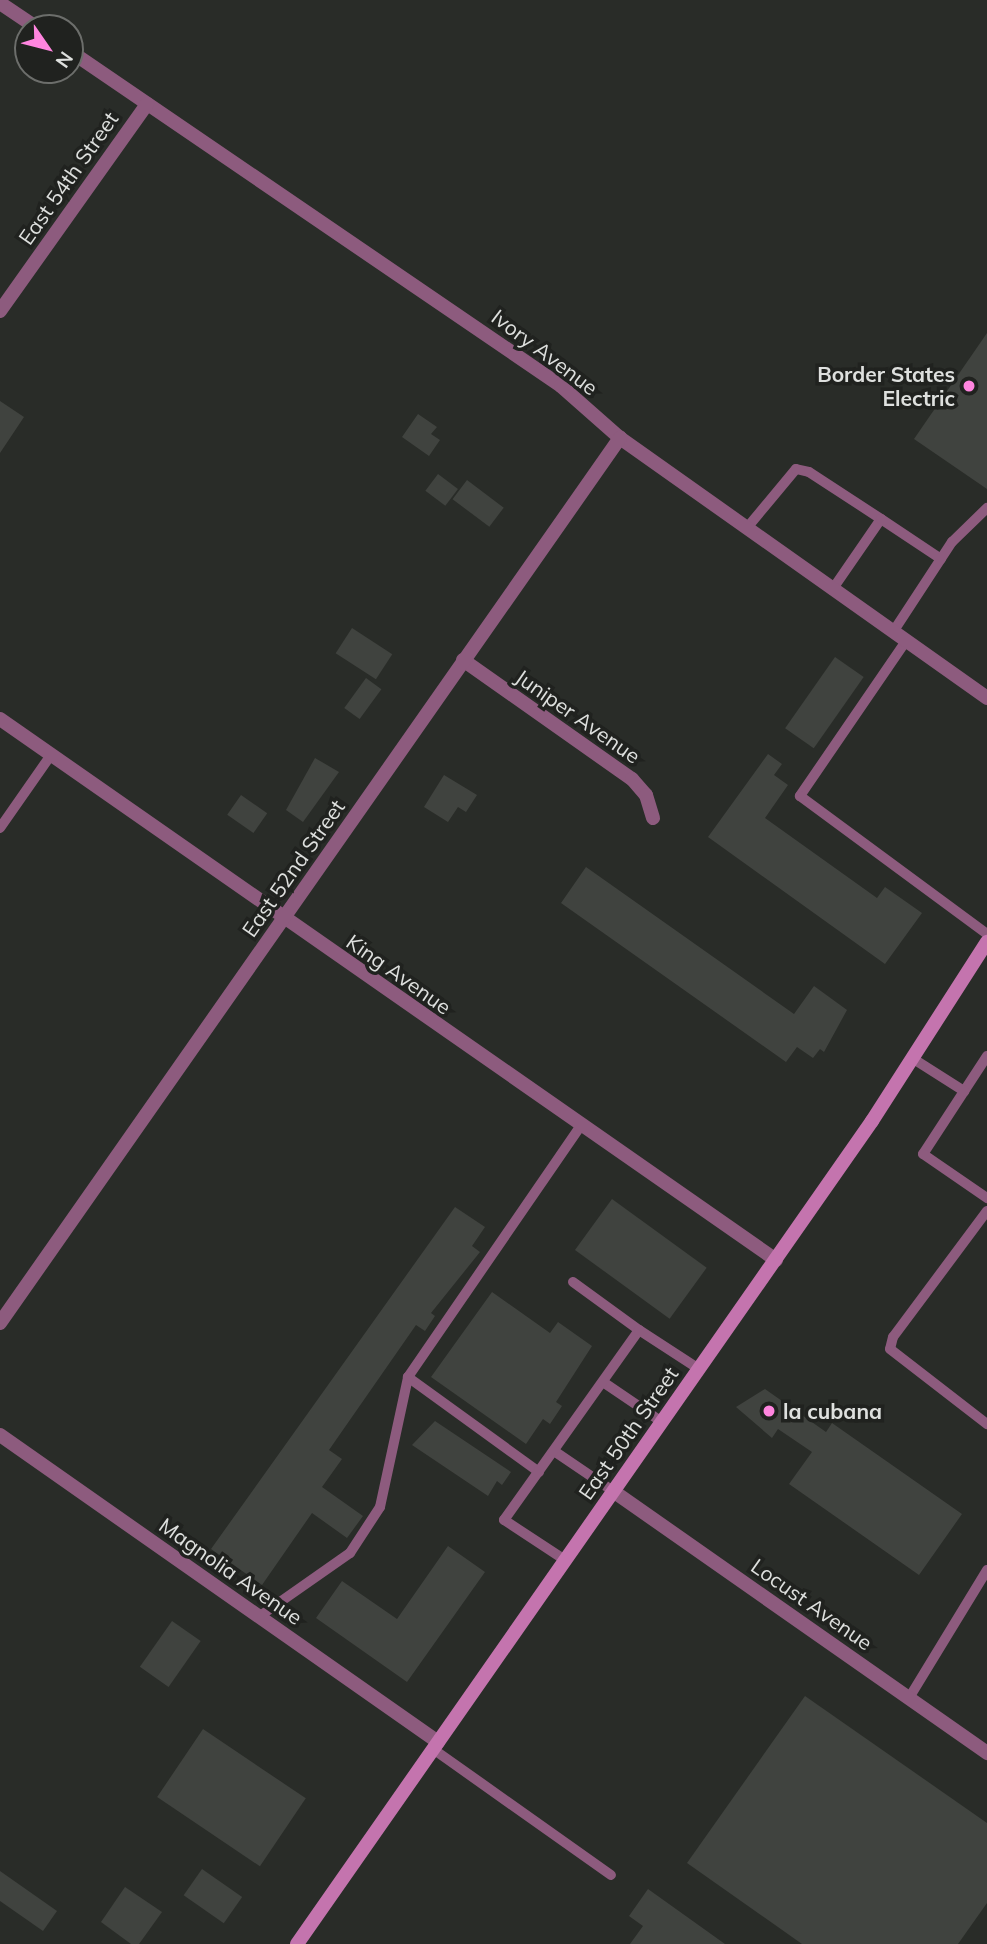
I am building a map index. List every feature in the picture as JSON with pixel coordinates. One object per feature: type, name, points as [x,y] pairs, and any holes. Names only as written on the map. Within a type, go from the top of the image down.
[{"type":"main road","name":"East 50th Street","points":[[297,1944],[776,1260],[987,942]]},
{"type":"street","points":[[0,3],[16,14]]},
{"type":"street","name":"Ivory Avenue","points":[[84,61],[561,386],[621,438],[987,698]]},
{"type":"street","name":"East 54th Street","points":[[0,311],[147,104]]},
{"type":"street","name":"East 52nd Street","points":[[0,1322],[621,438]]},
{"type":"street","name":"Juniper Avenue","points":[[463,660],[632,779],[646,795],[653,818]]},
{"type":"street","name":"King Avenue","points":[[0,719],[283,920],[776,1260]]},
{"type":"street","name":"Magnolia Avenue","points":[[0,1434],[260,1616],[435,1745]]},
{"type":"street","name":"Locust Avenue","points":[[613,1491],[987,1753]]},
{"type":"lane","points":[[746,529],[796,469],[809,472],[941,559]]},
{"type":"lane","points":[[893,632],[941,559],[987,508]]},
{"type":"lane","points":[[832,590],[881,519]]},
{"type":"lane","points":[[906,641],[800,796],[987,934]]},
{"type":"lane","points":[[0,828],[51,755]]},
{"type":"lane","points":[[987,1056],[923,1154],[987,1198]]},
{"type":"lane","points":[[912,1058],[964,1091]]},
{"type":"lane","points":[[260,1616],[350,1553],[380,1507],[408,1377],[581,1125]]},
{"type":"lane","points":[[987,1212],[892,1337],[890,1349],[987,1424]]},
{"type":"lane","points":[[573,1282],[699,1369]]},
{"type":"lane","points":[[565,1560],[504,1520],[639,1330]]},
{"type":"lane","points":[[408,1377],[539,1472]]},
{"type":"lane","points":[[603,1382],[662,1422]]},
{"type":"lane","points":[[554,1451],[613,1491]]},
{"type":"lane","points":[[909,1698],[987,1570]]},
{"type":"lane","points":[[435,1745],[611,1875]]},
{"type":"building","name":"Border States Electric","points":[[987,333],[987,489],[914,439]]},
{"type":"building","points":[[0,401],[24,417],[0,453]]},
{"type":"building","points":[[418,414],[437,427],[431,434],[440,440],[429,456],[402,437]]},
{"type":"building","points":[[438,474],[458,489],[445,506],[425,491]]},
{"type":"building","points":[[467,480],[504,508],[489,527],[453,499]]},
{"type":"building","points":[[352,628],[392,654],[376,679],[336,653]]},
{"type":"building","points":[[835,657],[864,677],[814,748],[785,728]]},
{"type":"building","points":[[366,678],[381,689],[360,719],[344,708]]},
{"type":"building","points":[[768,754],[782,764],[774,775],[788,785],[765,818],[877,898],[885,887],[922,913],[885,964],[708,837]]},
{"type":"building","points":[[315,758],[339,772],[303,822],[286,810]]},
{"type":"building","points":[[444,775],[477,795],[466,812],[458,807],[448,822],[424,807]]},
{"type":"building","points":[[241,795],[267,813],[253,833],[227,815]]},
{"type":"building","points":[[586,867],[794,1014],[814,986],[847,1010],[824,1052],[820,1049],[813,1058],[797,1047],[786,1062],[561,903]]},
{"type":"building","points":[[612,1199],[707,1268],[670,1319],[575,1250]]},
{"type":"building","points":[[455,1207],[485,1227],[472,1246],[480,1252],[431,1313],[435,1316],[425,1331],[416,1325],[329,1450],[342,1459],[322,1487],[363,1516],[347,1538],[312,1513],[262,1585],[211,1549]]},
{"type":"building","points":[[492,1292],[550,1333],[558,1322],[592,1346],[556,1402],[562,1406],[550,1424],[543,1419],[526,1444],[431,1377]]},
{"type":"building","points":[[765,1389],[826,1432],[832,1423],[962,1514],[919,1575],[789,1484],[812,1452],[778,1429],[772,1438],[736,1407]]},
{"type":"building","points":[[435,1421],[511,1472],[502,1485],[497,1481],[488,1496],[412,1445]]},
{"type":"building","points":[[448,1546],[485,1572],[407,1682],[316,1618],[342,1581],[397,1619]]},
{"type":"building","points":[[172,1621],[201,1641],[169,1687],[140,1667]]},
{"type":"building","points":[[805,1696],[987,1823],[987,1903],[958,1944],[802,1944],[687,1863]]},
{"type":"building","points":[[203,1729],[306,1798],[260,1866],[157,1797]]},
{"type":"building","points":[[202,1869],[242,1897],[224,1923],[184,1895]]},
{"type":"building","points":[[0,1871],[57,1911],[43,1931],[0,1901]]},
{"type":"building","points":[[125,1887],[162,1912],[139,1944],[131,1944],[101,1922]]},
{"type":"building","points":[[648,1889],[725,1944],[630,1944],[643,1926],[629,1916]]},
{"type":"place","name":"Border States Electric","points":[[969,386]]},
{"type":"place","name":"la cubana","points":[[769,1411]]}]
